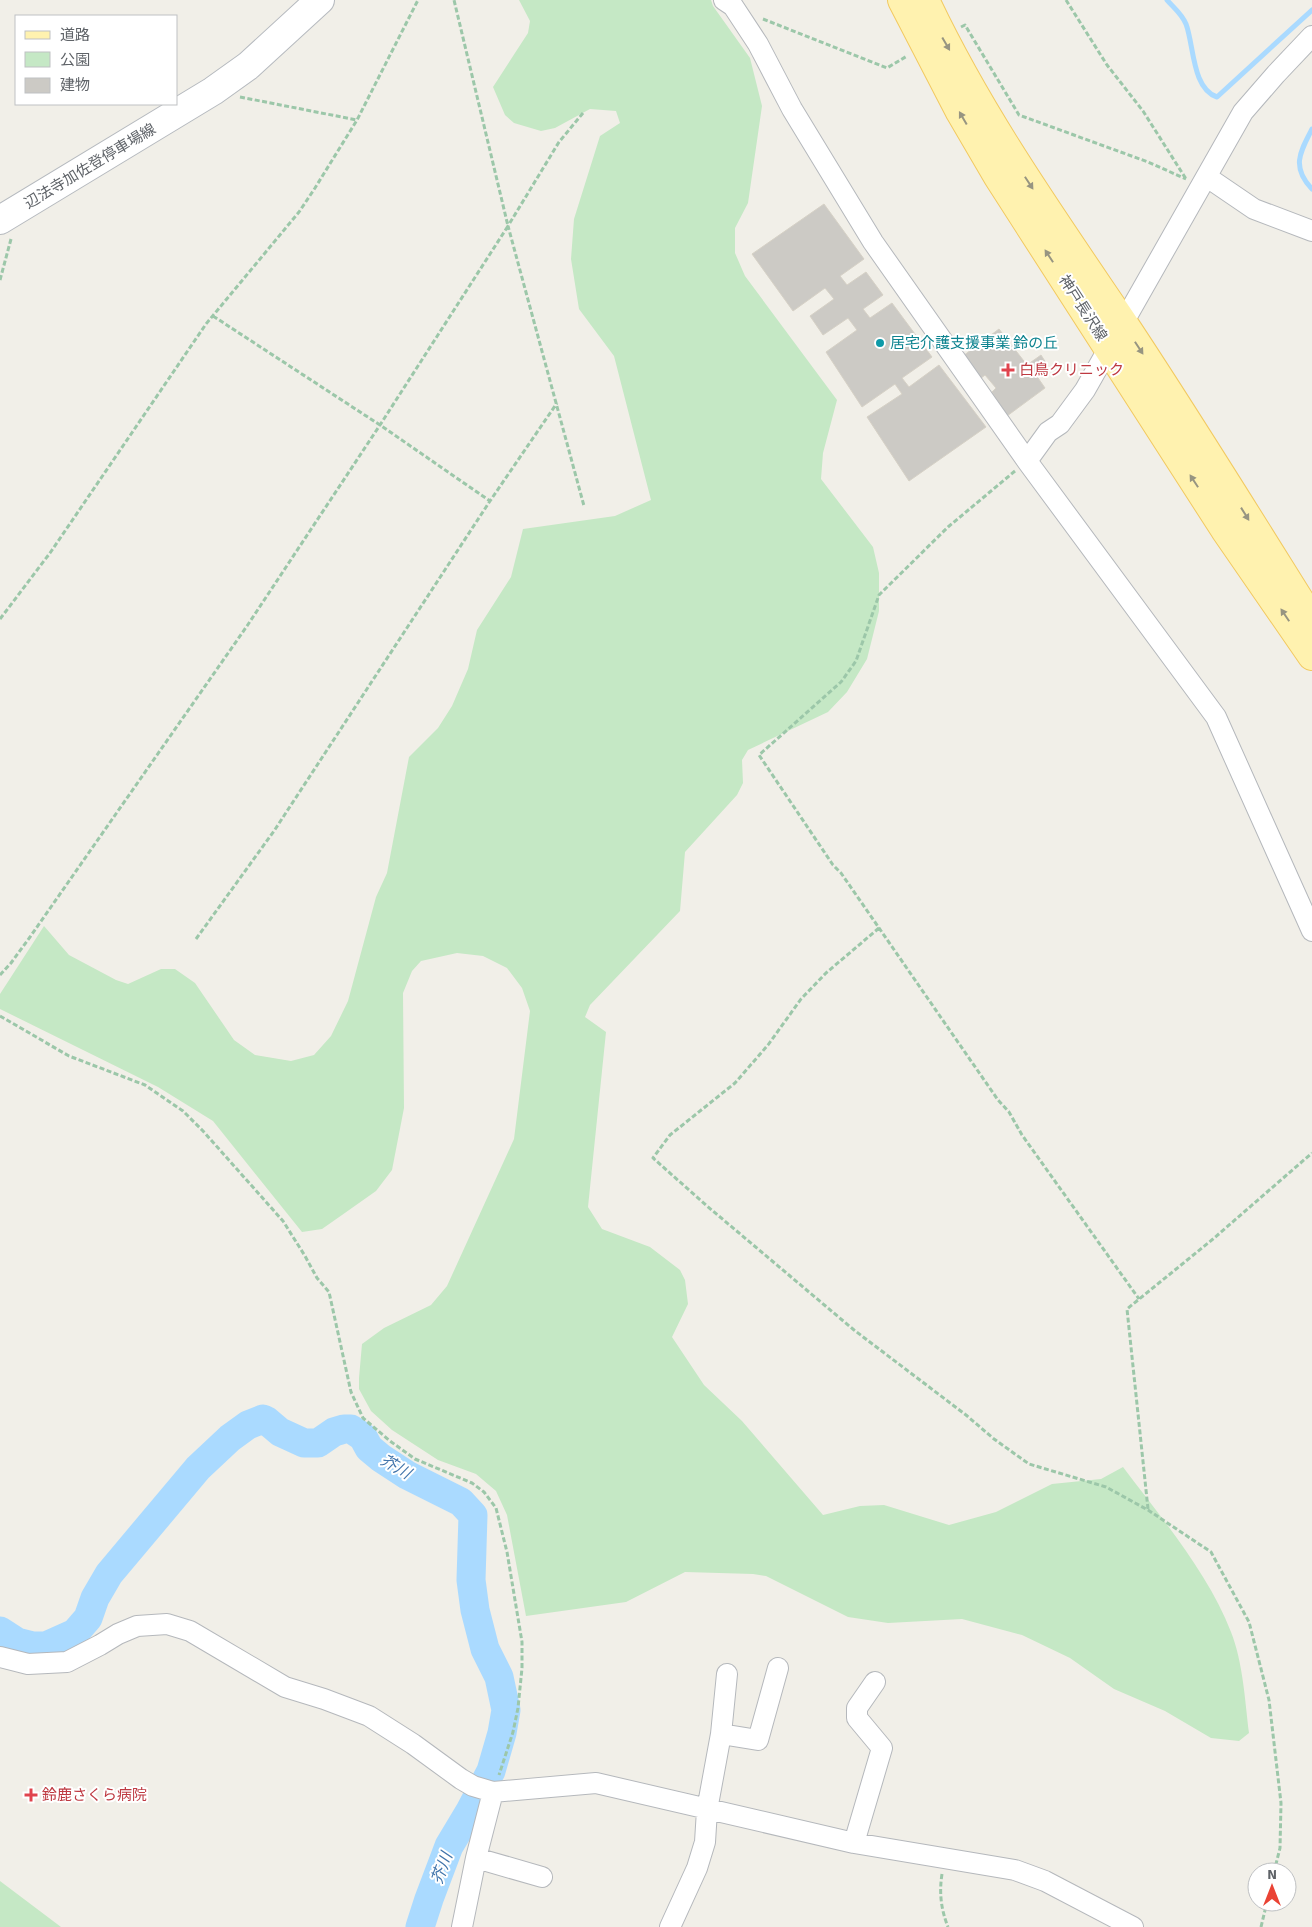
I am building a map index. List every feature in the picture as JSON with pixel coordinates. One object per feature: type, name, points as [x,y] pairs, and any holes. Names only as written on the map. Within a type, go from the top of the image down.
[{"type":"main road","name":"辺法寺加佐登停車場線","points":[[9,215],[213,91],[248,66],[320,0]]},
{"type":"main road","name":"神戸長沢線","points":[[902,0],[934,42],[1123,323],[1312,620]]},
{"type":"main road","name":"神戸長沢線","points":[[924,0],[934,42],[960,112],[998,177],[1225,530],[1312,656]]},
{"type":"street","points":[[728,3],[758,44],[792,109],[873,242],[1027,461],[1216,717],[1312,931]]},
{"type":"street","points":[[1027,461],[1048,432],[1060,424],[1080,397],[1243,112],[1312,36]]},
{"type":"street","points":[[1207,177],[1254,209],[1312,231]]},
{"type":"street","points":[[0,1657],[28,1664],[67,1662],[118,1634],[137,1626],[167,1624],[190,1631],[284,1687],[324,1699],[369,1716],[413,1744],[461,1779],[485,1789],[596,1783],[854,1844],[1015,1870],[1045,1881],[1133,1927]]},
{"type":"street","points":[[721,1734],[758,1740],[778,1668]]},
{"type":"street","points":[[670,1927],[697,1868],[705,1842],[707,1810],[721,1734],[726,1674]]},
{"type":"street","points":[[854,1844],[882,1748],[858,1718],[858,1708],[875,1682]]},
{"type":"street","points":[[462,1927],[476,1858],[485,1789]]},
{"type":"street","points":[[476,1858],[542,1877]]},
{"type":"path","points":[[0,619],[50,553],[178,364],[298,212],[336,155],[356,120],[418,0]]},
{"type":"path","points":[[454,0],[508,226],[584,506]]},
{"type":"path","points":[[728,3],[887,68],[965,25],[1019,116],[1148,162],[1187,179],[1144,111],[1107,65],[1066,0]]},
{"type":"path","points":[[232,96],[356,120]]},
{"type":"path","points":[[0,975],[20,950],[242,634],[380,426],[508,226],[559,142],[583,113]]},
{"type":"path","points":[[0,280],[9,215]]},
{"type":"path","points":[[214,316],[490,501]]},
{"type":"path","points":[[196,939],[274,831],[490,501],[557,403]]},
{"type":"path","points":[[1027,461],[948,527],[878,595],[856,661],[841,682],[759,755],[833,865],[841,873],[1139,1299]]},
{"type":"path","points":[[878,928],[826,973],[801,999],[768,1046],[735,1083],[670,1135],[653,1158],[854,1330],[1028,1464],[1106,1488],[1148,1510],[1212,1552],[1249,1622],[1269,1700],[1281,1803],[1280,1848],[1276,1862]]},
{"type":"path","points":[[0,1016],[69,1056],[145,1085],[183,1111],[283,1220],[317,1278],[329,1292],[352,1392],[363,1418],[390,1441],[416,1459],[472,1483],[484,1492],[496,1508],[515,1595],[522,1642],[522,1668],[518,1708],[512,1732],[485,1789]]},
{"type":"path","points":[[1148,1510],[1127,1309],[1213,1239],[1312,1153]]},
{"type":"path","points":[[944,1859],[940,1891],[944,1916],[948,1927]]},
{"type":"path","points":[[1260,1927],[1264,1912]]},
{"type":"green space","points":[[519,0],[711,0],[713,6],[750,58],[762,106],[748,203],[735,228],[735,253],[745,276],[837,400],[823,453],[821,479],[873,547],[879,573],[879,611],[867,659],[847,692],[828,712],[748,750],[742,760],[743,783],[737,795],[685,852],[680,911],[590,1005],[585,1017],[606,1032],[588,1207],[602,1229],[650,1247],[680,1270],[685,1280],[688,1304],[672,1337],[704,1385],[742,1421],[823,1515],[860,1506],[884,1505],[949,1525],[996,1512],[1052,1484],[1101,1479],[1123,1467],[1183,1546],[1222,1610],[1235,1644],[1245,1695],[1249,1733],[1239,1741],[1211,1738],[1165,1711],[1114,1689],[1070,1658],[1022,1635],[962,1619],[888,1623],[848,1617],[766,1576],[685,1572],[626,1602],[526,1616],[507,1515],[496,1491],[476,1474],[438,1460],[392,1430],[371,1411],[359,1389],[362,1344],[384,1328],[431,1305],[447,1286],[514,1139],[530,1011],[522,988],[507,968],[483,956],[457,953],[421,961],[412,971],[403,993],[404,1108],[392,1170],[376,1191],[322,1229],[302,1232],[213,1121],[158,1087],[0,1009],[0,994],[44,926],[69,955],[116,980],[128,984],[161,969],[175,969],[195,983],[234,1040],[255,1055],[291,1061],[314,1055],[331,1036],[348,1001],[376,897],[387,873],[409,757],[438,728],[452,706],[468,669],[477,630],[511,577],[523,529],[615,516],[651,500],[614,356],[579,309],[571,259],[574,219],[600,136],[620,123],[616,111],[590,109],[555,128],[541,131],[514,123],[505,115],[493,87],[528,33],[530,21]]},
{"type":"green space","points":[[0,1881],[61,1927],[0,1927]]},
{"type":"building","name":"居宅介護支援事業 鈴の丘","points":[[824,204],[864,259],[840,276],[847,285],[866,272],[883,295],[863,309],[870,318],[892,303],[932,357],[902,378],[909,387],[939,365],[986,427],[909,481],[867,417],[902,394],[895,384],[862,407],[826,352],[857,330],[848,318],[823,335],[810,316],[834,299],[825,288],[793,311],[752,254]]},
{"type":"building","name":"白鳥クリニック","points":[[999,329],[1027,365],[1041,355],[1048,366],[1036,375],[1045,388],[1007,416],[992,392],[996,388],[985,375],[980,379],[963,356]]},
{"type":"waterway","points":[[1167,0],[1180,14],[1186,24],[1198,76],[1209,92],[1217,97],[1312,10]]},
{"type":"waterway","points":[[1312,129],[1301,152],[1300,159],[1301,174],[1312,189]]},
{"type":"waterway","name":"芥川","points":[[0,1631],[17,1642],[33,1646],[46,1646],[75,1633],[88,1618],[95,1598],[109,1574],[198,1468],[230,1438],[248,1425],[263,1419],[280,1432],[304,1443],[318,1443],[334,1432],[351,1429],[363,1437],[369,1448],[381,1458],[407,1475],[461,1502],[473,1515],[471,1580],[475,1610],[485,1649],[499,1677],[506,1710],[502,1733],[491,1771],[449,1846],[420,1927]]},
{"type":"place","name":"居宅介護支援事業 鈴の丘","points":[[880,343]]},
{"type":"place","name":"白鳥クリニック","points":[[1008,370]]},
{"type":"place","name":"鈴鹿さくら病院","points":[[31,1795]]}]
